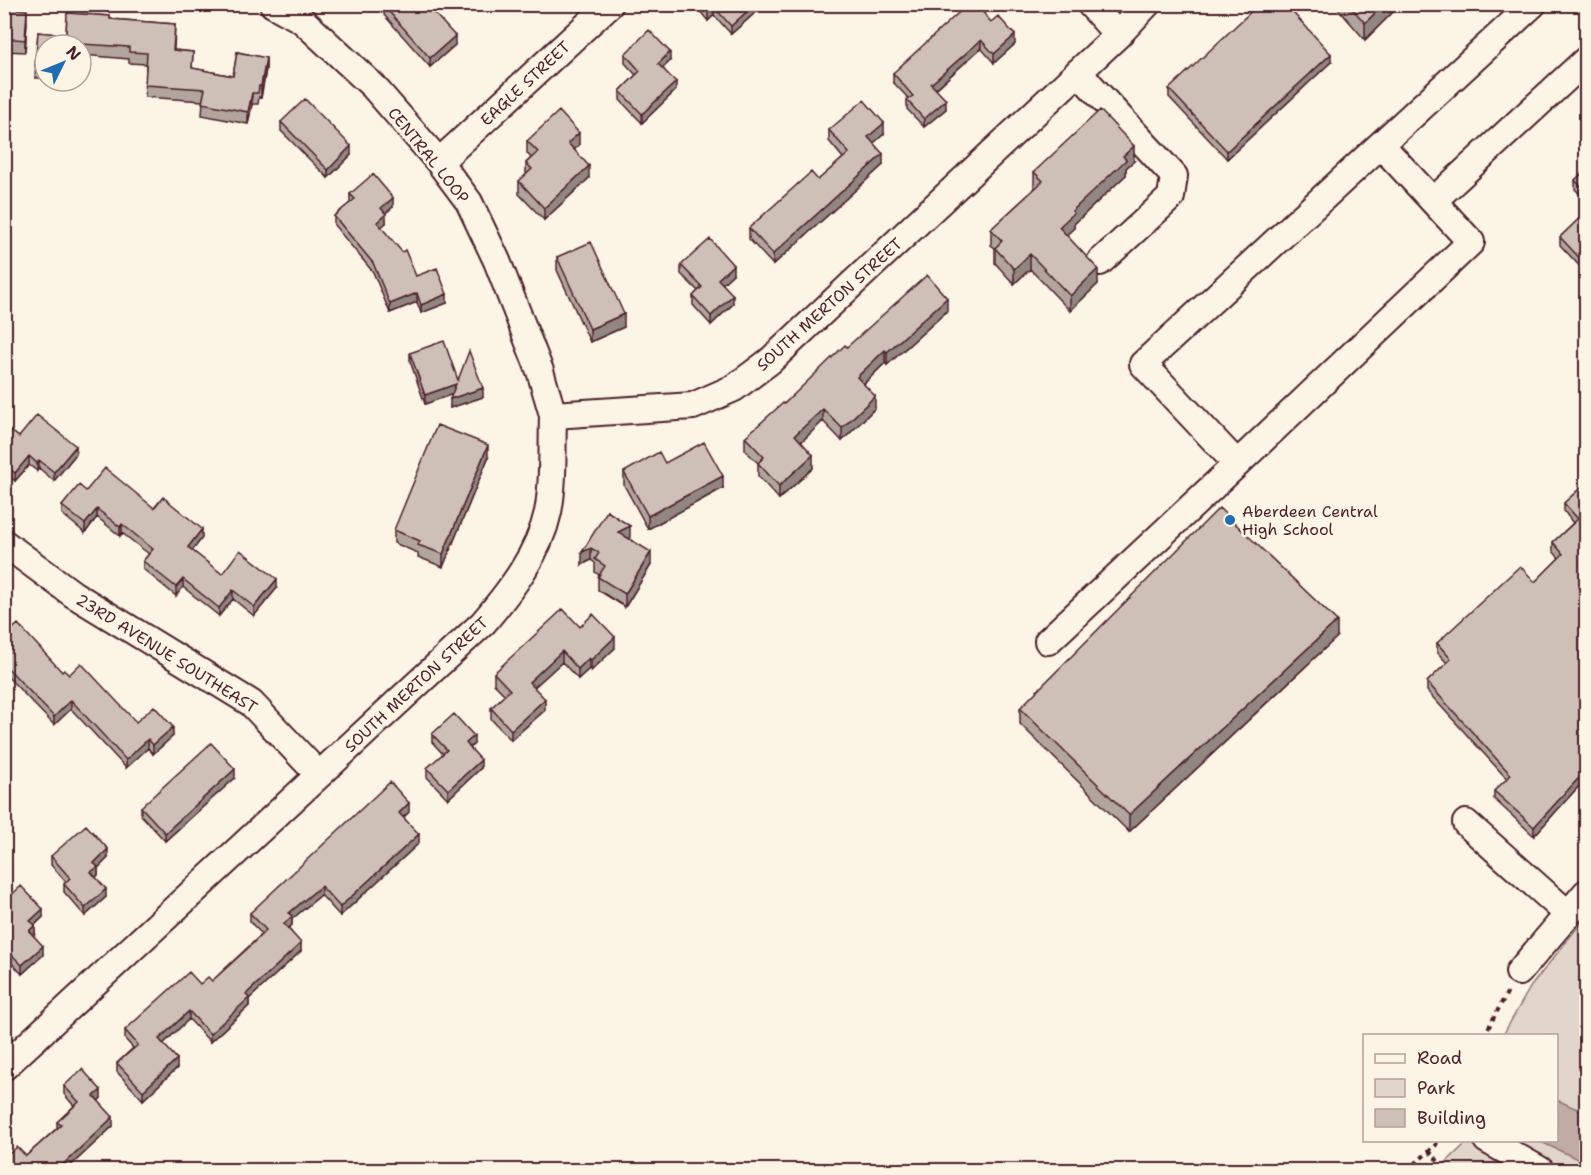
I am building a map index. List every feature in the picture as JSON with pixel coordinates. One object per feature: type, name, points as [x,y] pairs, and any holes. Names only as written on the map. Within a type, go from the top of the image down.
[{"type":"street","name":"CENTRAL LOOP","points":[[273,4],[302,20],[373,86],[439,162],[469,202],[496,261],[540,371],[553,415]]},
{"type":"street","name":"EAGLE STREET","points":[[439,162],[610,4]]},
{"type":"street","points":[[1090,4],[1118,35]]},
{"type":"street","name":"SOUTH MERTON STREET","points":[[4,1067],[483,623],[517,581],[537,541],[548,512],[553,415],[693,406],[734,388],[770,361],[1118,35],[1147,4]]},
{"type":"street","points":[[1237,464],[1143,364],[1533,4]]},
{"type":"street","points":[[1433,201],[1587,60]]},
{"type":"street","points":[[1078,72],[1174,176],[1171,197],[1100,262]]},
{"type":"street","points":[[1048,640],[1471,242],[1381,145]]},
{"type":"street","name":"23RD AVENUE SOUTHEAST","points":[[4,543],[73,594],[251,703],[318,775]]},
{"type":"street","points":[[1466,823],[1568,914]]},
{"type":"street","points":[[1519,972],[1587,893]]},
{"type":"street","points":[[1491,1142],[1540,1170]]},
{"type":"path","points":[[1484,1034],[1519,972]]},
{"type":"path","points":[[1408,1170],[1436,1142]]},
{"type":"path","points":[[1429,1151],[1446,1170]]},
{"type":"green space","points":[[1586,917],[1586,1170],[1438,1170],[1465,1142],[1558,1142],[1558,1034],[1504,1034],[1531,986]]},
{"type":"shaded area","points":[[1558,1100],[1586,1113],[1586,1163],[1541,1142],[1558,1142]]},
{"type":"building","points":[[386,4],[426,4],[455,36],[430,58],[384,6]]},
{"type":"building","points":[[701,4],[755,4],[731,26],[714,7],[708,12]]},
{"type":"building","points":[[968,4],[976,4],[991,22],[998,16],[1015,35],[994,54],[981,40],[931,84],[946,100],[924,119],[907,100],[913,96],[893,73]]},
{"type":"building","points":[[1259,4],[1285,4],[1331,54],[1227,151],[1169,89]]},
{"type":"building","points":[[1348,4],[1384,4],[1365,23]]},
{"type":"building","points":[[4,8],[27,10],[25,40],[4,38]]},
{"type":"building","points":[[67,13],[175,24],[173,50],[193,52],[192,68],[233,76],[237,52],[266,58],[261,86],[259,86],[258,93],[252,93],[248,112],[202,103],[205,89],[145,85],[147,53],[129,52],[129,47],[93,45],[93,33],[66,33]]},
{"type":"building","points":[[649,30],[670,52],[658,64],[676,82],[642,114],[620,91],[640,71],[625,54]]},
{"type":"building","points":[[305,99],[351,146],[328,170],[281,122]]},
{"type":"building","points":[[864,100],[884,123],[868,137],[883,154],[773,254],[749,228],[811,172],[818,180],[849,153],[829,130]]},
{"type":"building","points":[[1100,110],[1134,146],[1123,156],[1126,160],[1072,211],[1074,213],[1059,227],[1098,269],[1070,296],[1030,254],[1014,269],[995,248],[1002,241],[991,229],[1043,181],[1034,172]]},
{"type":"building","points":[[559,111],[579,133],[568,143],[589,166],[544,208],[519,181],[532,169],[526,163],[538,152],[527,141]]},
{"type":"building","points":[[1587,169],[1587,193],[1575,180]]},
{"type":"building","points":[[373,174],[393,198],[381,208],[386,214],[377,222],[402,252],[405,250],[416,276],[437,268],[447,294],[421,305],[417,293],[390,304],[373,263],[334,216],[355,199],[350,194]]},
{"type":"building","points":[[1587,211],[1587,266],[1560,237]]},
{"type":"building","points":[[710,239],[733,265],[718,279],[733,295],[711,316],[693,296],[702,287],[681,265]]},
{"type":"building","points":[[591,242],[624,314],[590,329],[557,257]]},
{"type":"building","points":[[927,275],[947,298],[887,352],[885,350],[857,377],[875,396],[842,428],[823,409],[795,435],[813,455],[779,486],[758,463],[764,457],[745,437],[784,404],[845,345],[847,347]]},
{"type":"building","points":[[444,341],[458,380],[469,351],[483,388],[450,399],[456,384],[425,395],[410,353]]},
{"type":"building","points":[[37,415],[76,446],[54,472],[39,460],[37,463],[29,456],[15,473],[4,464],[4,426],[19,437]]},
{"type":"building","points":[[437,425],[488,445],[443,554],[418,545],[420,541],[394,530]]},
{"type":"building","points":[[704,442],[723,476],[648,516],[624,472],[659,452],[665,463]]},
{"type":"building","points":[[105,468],[154,508],[163,497],[202,529],[188,547],[222,574],[240,550],[277,579],[254,607],[233,590],[219,608],[183,579],[176,587],[143,561],[153,549],[122,524],[120,527],[97,509],[85,524],[62,506],[79,485],[86,491]]},
{"type":"building","points":[[1587,482],[1587,769],[1534,827],[1494,791],[1511,775],[1427,682],[1451,659],[1437,643],[1520,566],[1535,582],[1563,554],[1553,542],[1578,519],[1564,503]]},
{"type":"building","points":[[1219,508],[1337,621],[1129,815],[1020,708]]},
{"type":"building","points":[[607,511],[630,526],[618,532],[651,552],[625,594],[598,577],[605,566],[595,559],[599,553],[591,548],[582,552]]},
{"type":"building","points":[[563,609],[580,627],[593,614],[615,637],[578,669],[562,651],[529,682],[545,699],[511,730],[491,708],[510,690],[494,673]]},
{"type":"building","points":[[18,624],[62,672],[64,670],[69,675],[81,663],[136,722],[154,706],[173,727],[153,745],[148,739],[126,760],[71,700],[54,717],[4,664],[4,631],[7,634]]},
{"type":"building","points":[[454,714],[474,736],[466,743],[481,760],[448,790],[427,768],[447,750],[432,734]]},
{"type":"building","points":[[211,743],[235,769],[165,833],[141,807]]},
{"type":"building","points":[[390,782],[409,803],[399,813],[419,834],[340,907],[321,886],[289,913],[292,916],[284,924],[301,943],[246,994],[249,998],[210,1034],[189,1011],[159,1039],[177,1059],[143,1091],[117,1063],[138,1045],[125,1030],[189,972],[200,984],[208,977],[212,981],[247,949],[266,930],[250,913]]},
{"type":"building","points":[[86,825],[108,849],[94,863],[98,867],[91,872],[106,889],[85,908],[64,884],[70,878],[51,856]]},
{"type":"building","points":[[21,886],[43,909],[30,921],[35,925],[29,931],[43,946],[22,965],[4,947],[4,938],[8,935],[4,931],[4,902]]},
{"type":"building","points":[[82,1069],[101,1090],[94,1096],[113,1117],[57,1170],[4,1170],[4,1147],[10,1153],[17,1147],[26,1156],[61,1125],[57,1122],[79,1102],[64,1086]]},
{"type":"place","name":"Aberdeen Central High School","points":[[1230,520]]}]
